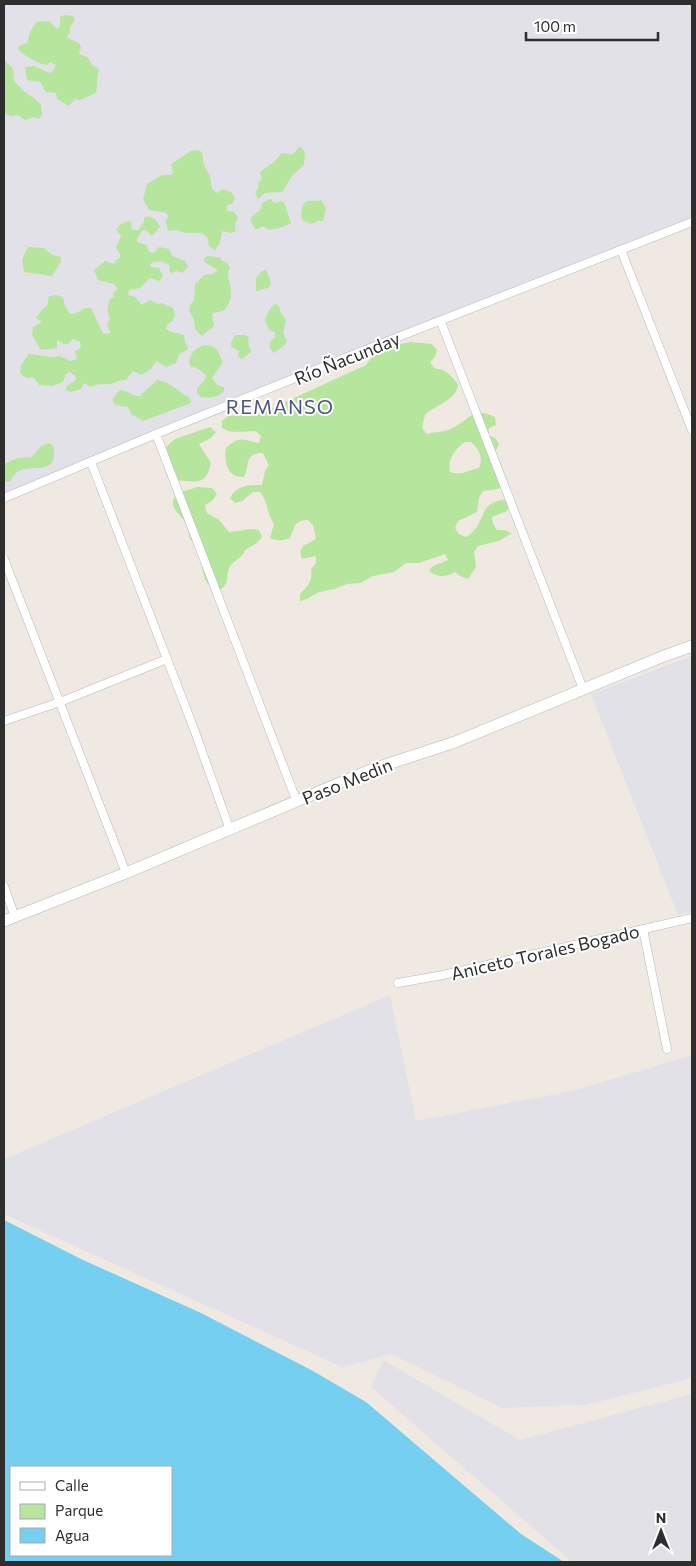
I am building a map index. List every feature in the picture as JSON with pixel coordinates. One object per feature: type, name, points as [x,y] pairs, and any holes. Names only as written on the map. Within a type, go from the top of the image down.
[{"type":"street","name":"Río Ñacunday","points":[[4,498],[156,434],[365,350],[441,322],[692,222]]},
{"type":"street","points":[[621,250],[692,430]]},
{"type":"street","points":[[441,322],[584,689]]},
{"type":"street","points":[[156,434],[297,802]]},
{"type":"street","points":[[91,462],[230,830]]},
{"type":"street","points":[[4,559],[126,873]]},
{"type":"street","name":"Paso Medin","points":[[4,921],[126,873],[373,769],[455,742],[692,646]]},
{"type":"street","points":[[4,721],[60,702],[167,659]]},
{"type":"street","points":[[4,886],[15,917]]},
{"type":"street","name":"Aniceto Torales Bogado","points":[[398,983],[443,975],[692,918]]},
{"type":"street","points":[[643,930],[667,1049]]},
{"type":"shaded area","points":[[4,4],[692,4],[692,222],[4,493]]},
{"type":"shaded area","points":[[692,656],[692,912],[678,915],[591,694]]},
{"type":"shaded area","points":[[390,995],[416,1121],[577,1090],[692,1055],[692,1378],[586,1405],[502,1408],[391,1354],[342,1367],[4,1214],[4,1159]]},
{"type":"shaded area","points":[[383,1360],[520,1440],[692,1394],[692,1562],[572,1562],[371,1387]]},
{"type":"green space","points":[[64,15],[73,16],[75,20],[70,27],[68,38],[79,43],[81,47],[79,54],[87,57],[99,71],[96,93],[80,100],[75,99],[69,106],[57,99],[56,93],[46,92],[40,82],[27,80],[25,67],[34,66],[50,73],[56,65],[50,62],[47,65],[40,63],[18,49],[19,46],[27,43],[30,32],[36,22],[49,21],[57,29],[60,26],[60,17]]},
{"type":"green space","points":[[4,59],[13,69],[14,81],[41,105],[42,115],[39,119],[34,117],[25,120],[18,115],[11,116],[4,113]]},
{"type":"green space","points":[[301,147],[305,153],[304,165],[292,176],[282,192],[265,193],[258,199],[255,192],[262,178],[260,172],[282,153],[292,154]]},
{"type":"green space","points":[[198,150],[202,152],[212,189],[217,193],[222,189],[231,192],[235,198],[232,204],[227,205],[227,211],[234,212],[238,218],[235,224],[236,231],[230,233],[222,231],[220,243],[215,250],[209,246],[207,237],[202,233],[168,231],[165,221],[168,217],[167,213],[149,210],[143,199],[147,184],[162,175],[171,175],[173,173],[171,164],[191,151]]},
{"type":"green space","points":[[270,199],[275,203],[284,202],[291,223],[270,230],[262,226],[255,229],[250,219],[261,209],[262,203]]},
{"type":"green space","points":[[321,200],[326,208],[323,221],[312,224],[303,221],[301,212],[303,205],[307,201]]},
{"type":"green space","points":[[148,216],[155,219],[160,227],[152,236],[143,230],[137,242],[147,245],[151,253],[155,252],[159,247],[169,249],[172,256],[185,261],[188,267],[182,273],[177,271],[172,273],[169,271],[170,266],[166,263],[152,263],[150,264],[151,267],[159,268],[163,276],[159,281],[150,278],[140,288],[129,290],[128,295],[135,297],[142,305],[150,300],[173,308],[175,316],[166,329],[184,335],[188,347],[187,350],[179,354],[176,363],[166,367],[156,361],[151,369],[141,375],[133,371],[126,380],[91,387],[84,383],[81,389],[71,392],[65,390],[67,386],[76,380],[75,376],[70,372],[66,374],[63,382],[52,386],[39,385],[34,378],[26,378],[20,373],[21,365],[29,354],[60,356],[70,361],[77,359],[75,351],[81,348],[80,342],[73,339],[68,344],[57,340],[57,348],[41,350],[32,335],[33,327],[42,322],[36,318],[47,306],[49,296],[63,297],[65,306],[70,314],[85,308],[91,308],[103,333],[110,333],[107,325],[110,319],[107,310],[110,299],[114,297],[113,293],[118,289],[114,284],[98,280],[94,270],[105,261],[114,264],[120,258],[116,248],[121,236],[116,229],[122,223],[131,221],[132,230],[138,230],[144,222],[144,218]]},
{"type":"green space","points":[[29,247],[44,248],[52,255],[61,257],[61,261],[52,276],[24,272],[22,260]]},
{"type":"green space","points":[[205,257],[221,258],[230,267],[228,276],[231,295],[225,310],[212,314],[214,326],[202,336],[195,329],[194,320],[189,310],[194,300],[195,284],[204,275],[213,274],[218,270],[204,262]]},
{"type":"green space","points":[[266,270],[271,285],[256,291],[256,278],[262,271]]},
{"type":"green space","points":[[275,304],[279,306],[286,320],[283,333],[287,341],[285,345],[274,353],[271,350],[270,344],[275,337],[275,332],[269,330],[265,320],[269,310]]},
{"type":"green space","points":[[235,335],[249,337],[248,342],[251,352],[242,359],[238,357],[239,351],[231,347]]},
{"type":"green space","points":[[405,343],[432,344],[437,350],[435,357],[430,362],[434,368],[442,370],[453,378],[458,385],[450,399],[425,415],[422,428],[427,434],[451,429],[476,414],[488,414],[495,417],[496,425],[489,428],[488,435],[495,438],[499,444],[493,457],[503,484],[498,489],[483,491],[479,498],[477,512],[458,521],[455,528],[459,534],[466,537],[473,532],[490,504],[505,500],[511,504],[507,511],[492,517],[493,524],[497,530],[512,533],[499,541],[478,546],[474,552],[476,567],[468,579],[455,572],[442,576],[429,571],[433,566],[448,560],[445,554],[419,563],[406,563],[394,572],[373,576],[360,583],[347,584],[319,592],[300,601],[300,594],[309,583],[311,569],[316,563],[316,556],[302,559],[300,552],[303,546],[316,539],[313,525],[308,520],[300,521],[297,523],[290,538],[284,540],[273,539],[270,538],[274,524],[260,492],[253,492],[242,501],[235,503],[230,498],[240,488],[262,485],[265,471],[269,465],[263,453],[257,454],[250,457],[244,477],[238,477],[230,472],[226,464],[226,448],[238,440],[259,443],[261,436],[256,431],[228,431],[222,428],[222,421],[228,416],[259,414],[366,365],[374,356],[386,349]],"holes":[[[465,442],[471,442],[480,454],[479,468],[462,473],[450,472],[451,459],[455,451]]]},
{"type":"green space","points":[[205,345],[215,348],[223,362],[212,378],[217,385],[224,387],[224,391],[213,397],[201,397],[197,393],[197,388],[205,380],[206,375],[197,368],[191,367],[189,363],[194,351]]},
{"type":"green space","points":[[157,380],[167,383],[190,398],[191,403],[143,421],[131,414],[128,407],[116,405],[113,402],[113,398],[120,390],[140,396]]},
{"type":"green space","points":[[210,427],[216,432],[211,438],[199,444],[211,463],[205,477],[196,481],[172,481],[167,477],[163,463],[164,449],[175,439]]},
{"type":"green space","points":[[49,443],[53,445],[54,455],[52,462],[48,466],[23,470],[16,473],[9,482],[4,482],[4,464],[18,458],[32,457],[41,446]]},
{"type":"green space","points":[[197,487],[212,488],[217,494],[212,501],[205,505],[207,513],[219,520],[229,532],[255,529],[259,530],[262,537],[257,543],[245,550],[231,565],[228,571],[227,582],[220,590],[214,589],[207,582],[203,573],[199,552],[190,538],[185,521],[176,511],[173,504],[173,500],[178,493]]},
{"type":"water","points":[[4,1220],[83,1260],[201,1313],[313,1371],[366,1402],[521,1534],[564,1562],[4,1562]]},
{"type":"district","name":"REMANSO","points":[[280,406]]}]
